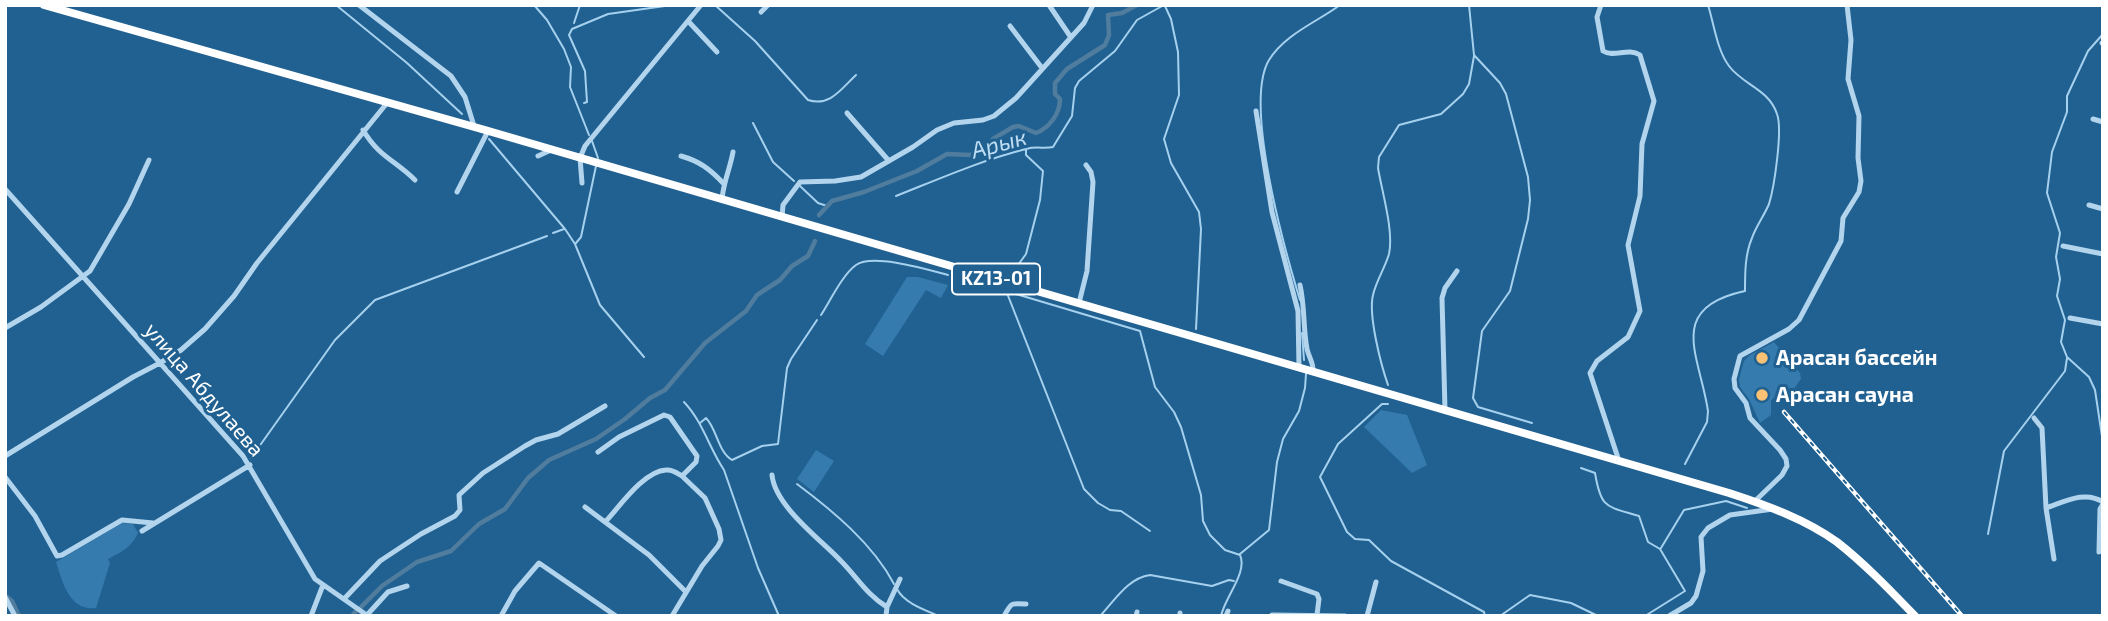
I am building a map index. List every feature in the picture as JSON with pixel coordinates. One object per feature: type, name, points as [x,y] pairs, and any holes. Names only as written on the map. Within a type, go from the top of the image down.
[{"type":"highway","name":"KZ13-01","points":[[44,5],[488,131],[1755,502],[1834,541],[1868,569],[1915,616]]},
{"type":"street","points":[[359,5],[451,76],[465,97],[474,127]]},
{"type":"street","points":[[582,183],[580,158],[588,142],[701,5]]},
{"type":"street","points":[[761,12],[768,5]]},
{"type":"street","points":[[1049,5],[1070,36]]},
{"type":"street","points":[[782,217],[783,205],[800,182],[854,179],[868,174],[937,130],[954,123],[984,120],[1002,111],[1084,23],[1093,5]]},
{"type":"street","points":[[1601,5],[1597,17],[1603,51],[1609,54],[1632,51],[1640,55],[1654,101],[1642,144],[1640,196],[1628,245],[1639,299],[1639,315],[1629,337],[1597,361],[1590,373],[1619,461]]},
{"type":"street","points":[[1755,502],[1782,475],[1787,466],[1780,450],[1750,418],[1746,403],[1735,388],[1734,379],[1740,356],[1799,320],[1841,241],[1843,218],[1859,192],[1859,116],[1848,79],[1851,40],[1847,5]]},
{"type":"street","points":[[688,21],[717,52]]},
{"type":"street","points":[[1010,26],[1042,68]]},
{"type":"street","points":[[5,456],[71,413],[160,363],[200,334],[234,296],[257,263],[387,103]]},
{"type":"street","points":[[1256,111],[1272,212],[1297,305],[1299,368]]},
{"type":"street","points":[[847,113],[889,161]]},
{"type":"street","points":[[2093,119],[2103,122]]},
{"type":"street","points":[[363,130],[377,151],[415,180]]},
{"type":"street","points":[[457,192],[485,147],[488,131]]},
{"type":"street","points":[[538,156],[551,150]]},
{"type":"street","points":[[722,200],[723,183],[733,152]]},
{"type":"street","points":[[681,156],[694,159],[705,166],[723,183]]},
{"type":"street","points":[[5,328],[90,271],[129,204],[149,160]]},
{"type":"street","points":[[1079,303],[1087,271],[1093,182],[1086,165]]},
{"type":"street","name":"улица Абдулаева","points":[[5,189],[250,465],[307,567],[323,585],[367,615]]},
{"type":"street","points":[[2089,205],[2103,209]]},
{"type":"street","points":[[2063,246],[2103,254]]},
{"type":"street","points":[[1445,410],[1442,298],[1445,288],[1457,271]]},
{"type":"street","points":[[1300,285],[1306,312],[1307,350],[1313,363],[1313,372]]},
{"type":"street","points":[[2070,318],[2103,324]]},
{"type":"street","points":[[344,599],[380,561],[455,516],[460,510],[458,495],[483,473],[533,441],[558,434],[605,406]]},
{"type":"street","points":[[598,452],[619,437],[664,415],[670,417],[697,456],[696,463],[682,476]]},
{"type":"street","points":[[2034,418],[2042,428],[2046,508],[2054,559]]},
{"type":"street","points":[[142,531],[250,465]]},
{"type":"street","points":[[607,522],[641,482],[663,470],[669,469],[682,476],[705,498],[721,540],[671,616]]},
{"type":"street","points":[[772,475],[773,483],[782,499],[816,539],[841,561],[871,597],[887,607]]},
{"type":"street","points":[[5,477],[35,516],[57,556],[122,520],[153,523]]},
{"type":"street","points":[[2046,508],[2085,496],[2095,496],[2103,503],[2100,509],[2099,552]]},
{"type":"street","points":[[585,507],[649,555],[686,592]]},
{"type":"street","points":[[1669,616],[1691,603],[1698,592],[1703,571],[1701,537],[1708,528],[1730,515],[1773,509]]},
{"type":"street","points":[[503,615],[515,590],[539,563],[616,616]]},
{"type":"street","points":[[886,616],[887,607],[900,579]]},
{"type":"street","points":[[1281,581],[1317,594],[1317,615]]},
{"type":"street","points":[[1367,616],[1376,582]]},
{"type":"street","points":[[311,616],[323,585]]},
{"type":"street","points":[[367,615],[388,592],[408,586]]},
{"type":"street","points":[[5,597],[15,616]]},
{"type":"street","points":[[1003,616],[1012,603],[1026,604]]},
{"type":"street","points":[[1272,615],[1345,616]]},
{"type":"shaded area","points":[[907,277],[918,277],[948,285],[941,298],[926,290],[883,356],[865,344]]},
{"type":"shaded area","name":"Арасан сауна","points":[[1774,342],[1800,373],[1801,379],[1790,394],[1776,395],[1771,401],[1771,415],[1760,423],[1740,387],[1739,379],[1744,361]]},
{"type":"shaded area","points":[[1381,410],[1407,415],[1427,465],[1412,473],[1364,427]]},
{"type":"shaded area","points":[[816,450],[834,461],[814,492],[797,479]]},
{"type":"shaded area","points":[[122,523],[133,524],[138,533],[136,538],[126,549],[108,559],[110,563],[96,608],[79,605],[68,594],[56,562]]},
{"type":"waterway","points":[[336,5],[407,63],[462,114]]},
{"type":"waterway","points":[[534,5],[547,20],[564,49],[571,67],[570,87],[589,135]]},
{"type":"waterway","points":[[574,23],[580,5]]},
{"type":"waterway","points":[[584,103],[587,102],[585,71],[569,35],[572,29],[608,14],[672,5]]},
{"type":"waterway","points":[[715,5],[755,41],[808,100],[816,102],[829,99],[856,75]]},
{"type":"waterway","points":[[819,215],[832,201],[864,192],[917,171],[947,154],[970,155],[982,152],[989,148],[993,139],[1013,127],[1019,126],[1036,133],[1041,131],[1053,120],[1058,110],[1060,99],[1055,94],[1055,83],[1067,69],[1105,45],[1109,35],[1108,15],[1122,13],[1137,5]]},
{"type":"waterway","name":"Арык","points":[[896,196],[1010,153],[1030,148],[1053,147],[1072,116],[1075,88],[1079,81],[1115,51],[1137,20],[1164,5]]},
{"type":"waterway","points":[[1300,300],[1269,178],[1263,142],[1262,81],[1269,60],[1284,43],[1340,5]]},
{"type":"waterway","points":[[1469,5],[1474,55],[1500,83],[1506,94],[1528,177],[1530,200],[1528,219],[1510,291],[1482,331],[1473,398],[1478,407],[1532,423]]},
{"type":"waterway","points":[[1685,464],[1707,422],[1708,411],[1695,353],[1696,322],[1704,309],[1720,299],[1745,291],[1748,250],[1769,204],[1778,145],[1777,114],[1768,99],[1741,78],[1725,60],[1708,5]]},
{"type":"waterway","points":[[1165,6],[1171,19],[1178,52],[1179,95],[1164,139],[1171,163],[1199,212],[1201,229],[1196,329]]},
{"type":"waterway","points":[[2103,34],[2088,51],[2067,96],[2067,112],[2052,152],[2047,193],[2060,233],[2056,257],[2060,279],[2057,296],[2065,320],[2061,342],[2067,357],[2089,377],[2095,390],[2103,443]]},
{"type":"waterway","points":[[1388,385],[1372,315],[1373,295],[1390,245],[1389,223],[1378,168],[1379,157],[1399,125],[1441,114],[1463,94],[1469,84],[1474,56]]},
{"type":"waterway","points":[[753,123],[773,162],[794,181]]},
{"type":"waterway","points":[[489,139],[565,229],[575,244],[600,305],[644,357]]},
{"type":"waterway","points":[[592,141],[598,158]]},
{"type":"waterway","points":[[1010,276],[1026,254],[1040,200],[1043,171],[1026,155],[1026,150]]},
{"type":"waterway","points":[[576,243],[581,237],[596,166]]},
{"type":"waterway","points":[[800,186],[818,203],[827,206]]},
{"type":"waterway","points":[[553,233],[564,229]]},
{"type":"waterway","points":[[251,458],[335,340],[375,300],[547,236]]},
{"type":"waterway","points":[[361,607],[382,586],[417,562],[451,551],[479,524],[505,509],[528,478],[549,460],[596,439],[650,398],[665,390],[705,343],[746,311],[757,295],[808,256],[815,241]]},
{"type":"waterway","points":[[821,315],[846,275],[856,265],[864,262],[901,264],[948,275]]},
{"type":"waterway","points":[[1005,288],[1084,489],[1098,503],[1110,510],[1121,511],[1150,531]]},
{"type":"waterway","points":[[1006,291],[1140,331],[1155,387],[1174,412],[1181,427],[1201,495],[1203,521],[1210,535],[1225,550],[1240,555],[1242,562],[1239,577],[1221,616]]},
{"type":"waterway","points":[[700,423],[706,418],[724,452],[732,460],[762,446],[778,444],[787,368],[817,320]]},
{"type":"waterway","points":[[1302,333],[1304,360]]},
{"type":"waterway","points":[[1988,534],[2004,451],[2065,371],[2067,358]]},
{"type":"waterway","points":[[1240,554],[1269,530],[1277,462],[1283,439],[1299,411],[1306,374]]},
{"type":"waterway","points":[[684,402],[696,418],[724,470],[758,568],[779,616]]},
{"type":"waterway","points":[[1388,404],[1382,404],[1338,444],[1320,477],[1347,532],[1355,539],[1369,540],[1391,561],[1484,612],[1485,616]]},
{"type":"waterway","points":[[1581,468],[1595,473],[1600,493],[1607,504],[1639,516],[1648,542],[1660,549],[1685,591],[1645,616]]},
{"type":"waterway","points":[[797,484],[864,542],[894,584]]},
{"type":"waterway","points":[[1661,548],[1684,510],[1726,501],[1747,508]]},
{"type":"waterway","points":[[1100,616],[1122,591],[1142,577],[1150,575],[1212,586],[1234,581]]},
{"type":"waterway","points":[[897,589],[910,602],[939,616]]},
{"type":"waterway","points":[[1500,616],[1530,595],[1571,603],[1598,616]]},
{"type":"waterway","points":[[6,596],[12,601],[19,616]]},
{"type":"waterway","points":[[352,616],[356,611]]},
{"type":"railway","points":[[1784,412],[1962,616]]},
{"type":"place","name":"Арасан бассейн","points":[[1762,358]]},
{"type":"place","name":"Арасан сауна","points":[[1762,395]]}]
